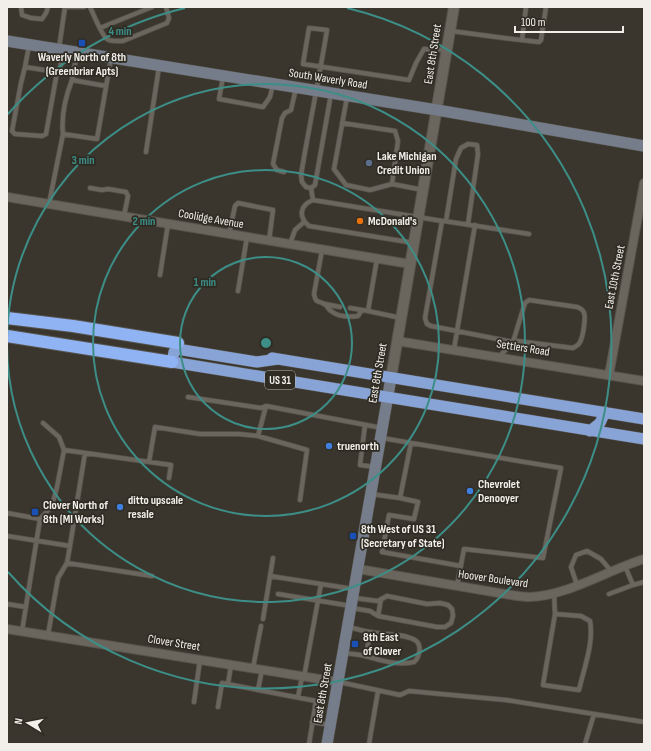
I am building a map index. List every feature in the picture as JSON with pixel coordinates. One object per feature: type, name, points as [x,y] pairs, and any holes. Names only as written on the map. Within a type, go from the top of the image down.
[{"type":"highway","name":"US 31","points":[[7,318],[73,326],[644,419]]},
{"type":"highway","name":"US 31","points":[[7,336],[28,338],[644,440]]},
{"type":"highway","points":[[7,339],[28,338]]},
{"type":"highway","points":[[172,362],[174,352],[177,349],[257,362],[278,359]]},
{"type":"highway","points":[[590,431],[600,423],[605,412]]},
{"type":"main road","name":"South Waverly Road","points":[[8,43],[29,44],[111,57],[437,110],[644,146]]},
{"type":"main road","name":"East 8th Street","points":[[327,744],[391,378]]},
{"type":"street","name":"East 8th Street","points":[[391,378],[454,7]]},
{"type":"street","name":"East 10th Street","points":[[608,375],[644,183]]},
{"type":"street","name":"Coolidge Avenue","points":[[7,197],[410,264]]},
{"type":"street","name":"Settlers Road","points":[[397,341],[454,349],[644,381]]},
{"type":"street","name":"Hoover Boulevard","points":[[358,568],[457,586],[530,597],[554,593],[644,559]]},
{"type":"street","name":"Clover Street","points":[[7,629],[338,682]]},
{"type":"lane","points":[[21,7],[22,15],[42,19],[48,7]]},
{"type":"lane","points":[[29,44],[12,131],[15,134],[42,136],[46,134],[57,72],[59,73],[65,7],[84,7]]},
{"type":"lane","points":[[90,7],[106,38],[116,41],[123,41],[167,23],[169,18],[166,7]]},
{"type":"lane","points":[[100,28],[152,7]]},
{"type":"lane","points":[[522,40],[526,7]]},
{"type":"lane","points":[[450,30],[538,42],[541,41],[546,7]]},
{"type":"lane","points":[[311,188],[306,187],[302,182],[300,175],[321,66],[327,30],[309,28],[303,64],[321,66],[409,80],[424,49],[447,50]]},
{"type":"lane","points":[[49,204],[63,134],[62,118],[64,104],[72,80],[78,52]]},
{"type":"lane","points":[[63,134],[97,139],[111,57]]},
{"type":"lane","points":[[146,152],[160,65]]},
{"type":"lane","points":[[25,67],[57,72]]},
{"type":"lane","points":[[223,76],[219,99],[263,106],[270,97],[273,84]]},
{"type":"lane","points":[[72,80],[106,86]]},
{"type":"lane","points":[[284,172],[277,170],[274,164],[282,118],[291,110],[296,87]]},
{"type":"lane","points":[[311,188],[315,185],[331,93]]},
{"type":"lane","points":[[347,96],[334,169],[346,185],[370,190],[392,184],[423,190]]},
{"type":"lane","points":[[342,123],[395,132],[398,141],[392,184]]},
{"type":"lane","points":[[468,224],[478,154],[477,145],[468,144],[461,148],[456,158],[425,318],[427,324],[457,332],[513,342],[517,340],[573,348],[580,343],[582,338],[585,316],[582,309],[577,307],[529,300],[525,303],[513,342],[499,357]]},
{"type":"lane","points":[[90,188],[126,192],[128,196],[124,216]]},
{"type":"lane","points":[[311,188],[313,200]]},
{"type":"lane","points":[[414,243],[309,226],[304,222],[302,214],[303,207],[307,202],[313,200],[529,234]]},
{"type":"lane","points":[[229,234],[235,206],[238,203],[273,210],[269,241]]},
{"type":"lane","points":[[290,244],[295,230],[304,222]]},
{"type":"lane","points":[[160,275],[168,224]]},
{"type":"lane","points":[[454,349],[475,225]]},
{"type":"lane","points":[[238,291],[247,237]]},
{"type":"lane","points":[[322,250],[314,294],[315,299],[318,302],[340,307]]},
{"type":"lane","points":[[368,311],[377,259]]},
{"type":"lane","points":[[325,304],[334,314],[340,316],[358,316],[362,310]]},
{"type":"lane","points":[[350,308],[401,318]]},
{"type":"lane","points":[[188,398],[261,408],[266,406],[365,425],[381,433],[411,443],[561,468],[543,558],[464,550],[457,586]]},
{"type":"lane","points":[[258,436],[266,406]]},
{"type":"lane","points":[[22,631],[40,519],[52,506],[64,450],[59,437],[43,424]]},
{"type":"lane","points":[[365,425],[360,465],[376,467]]},
{"type":"lane","points":[[150,462],[155,427],[200,434],[239,434],[258,436],[307,450],[300,500]]},
{"type":"lane","points":[[400,498],[411,443]]},
{"type":"lane","points":[[64,450],[171,465],[169,478]]},
{"type":"lane","points":[[48,635],[58,578],[67,564],[85,453]]},
{"type":"lane","points":[[371,494],[418,502],[414,519],[389,515],[382,552],[461,566]]},
{"type":"lane","points":[[7,513],[40,519]]},
{"type":"lane","points":[[7,536],[70,546]]},
{"type":"lane","points":[[577,585],[571,567],[576,555],[587,551],[601,559],[611,571]]},
{"type":"lane","points":[[263,619],[273,558]]},
{"type":"lane","points":[[67,564],[152,576]]},
{"type":"lane","points":[[624,566],[633,585]]},
{"type":"lane","points":[[270,576],[321,584],[352,600],[378,616],[445,627],[451,623],[453,616],[452,609],[448,605],[440,603],[427,604],[387,596],[378,601],[352,600],[318,600],[278,594]]},
{"type":"lane","points":[[609,594],[644,582]]},
{"type":"lane","points":[[298,697],[321,584]]},
{"type":"lane","points":[[554,593],[555,614],[543,685],[579,690],[590,642],[590,621],[581,616],[555,614]]},
{"type":"lane","points":[[378,616],[381,599]]},
{"type":"lane","points":[[7,604],[26,606]]},
{"type":"lane","points":[[253,668],[261,626]]},
{"type":"lane","points":[[343,652],[404,664],[414,662],[418,656],[419,646],[416,640],[406,637],[370,632],[348,626]]},
{"type":"lane","points":[[366,656],[370,632]]},
{"type":"lane","points":[[194,702],[200,660]]},
{"type":"lane","points":[[228,684],[232,665]]},
{"type":"lane","points":[[258,690],[262,670]]},
{"type":"lane","points":[[338,682],[400,695],[410,691],[506,700],[644,722]]},
{"type":"lane","points":[[218,707],[222,683],[316,700],[309,744]]},
{"type":"lane","points":[[369,744],[378,691]]},
{"type":"lane","points":[[585,744],[594,714]]},
{"type":"lane","points":[[312,722],[331,726]]},
{"type":"place","name":"Waverly North of 8th (Greenbriar Apts)","points":[[82,43]]},
{"type":"place","name":"Lake Michigan Credit Union","points":[[369,163]]},
{"type":"place","name":"McDonald's","points":[[360,221]]},
{"type":"place","name":"truenorth","points":[[329,446]]},
{"type":"place","name":"Chevrolet Denooyer","points":[[470,491]]},
{"type":"place","name":"ditto upscale resale","points":[[120,507]]},
{"type":"place","name":"Clover North of 8th (MI Works)","points":[[35,512]]},
{"type":"place","name":"8th West of US 31 (Secretary of State)","points":[[353,536]]},
{"type":"place","name":"8th East of Clover","points":[[355,644]]}]
